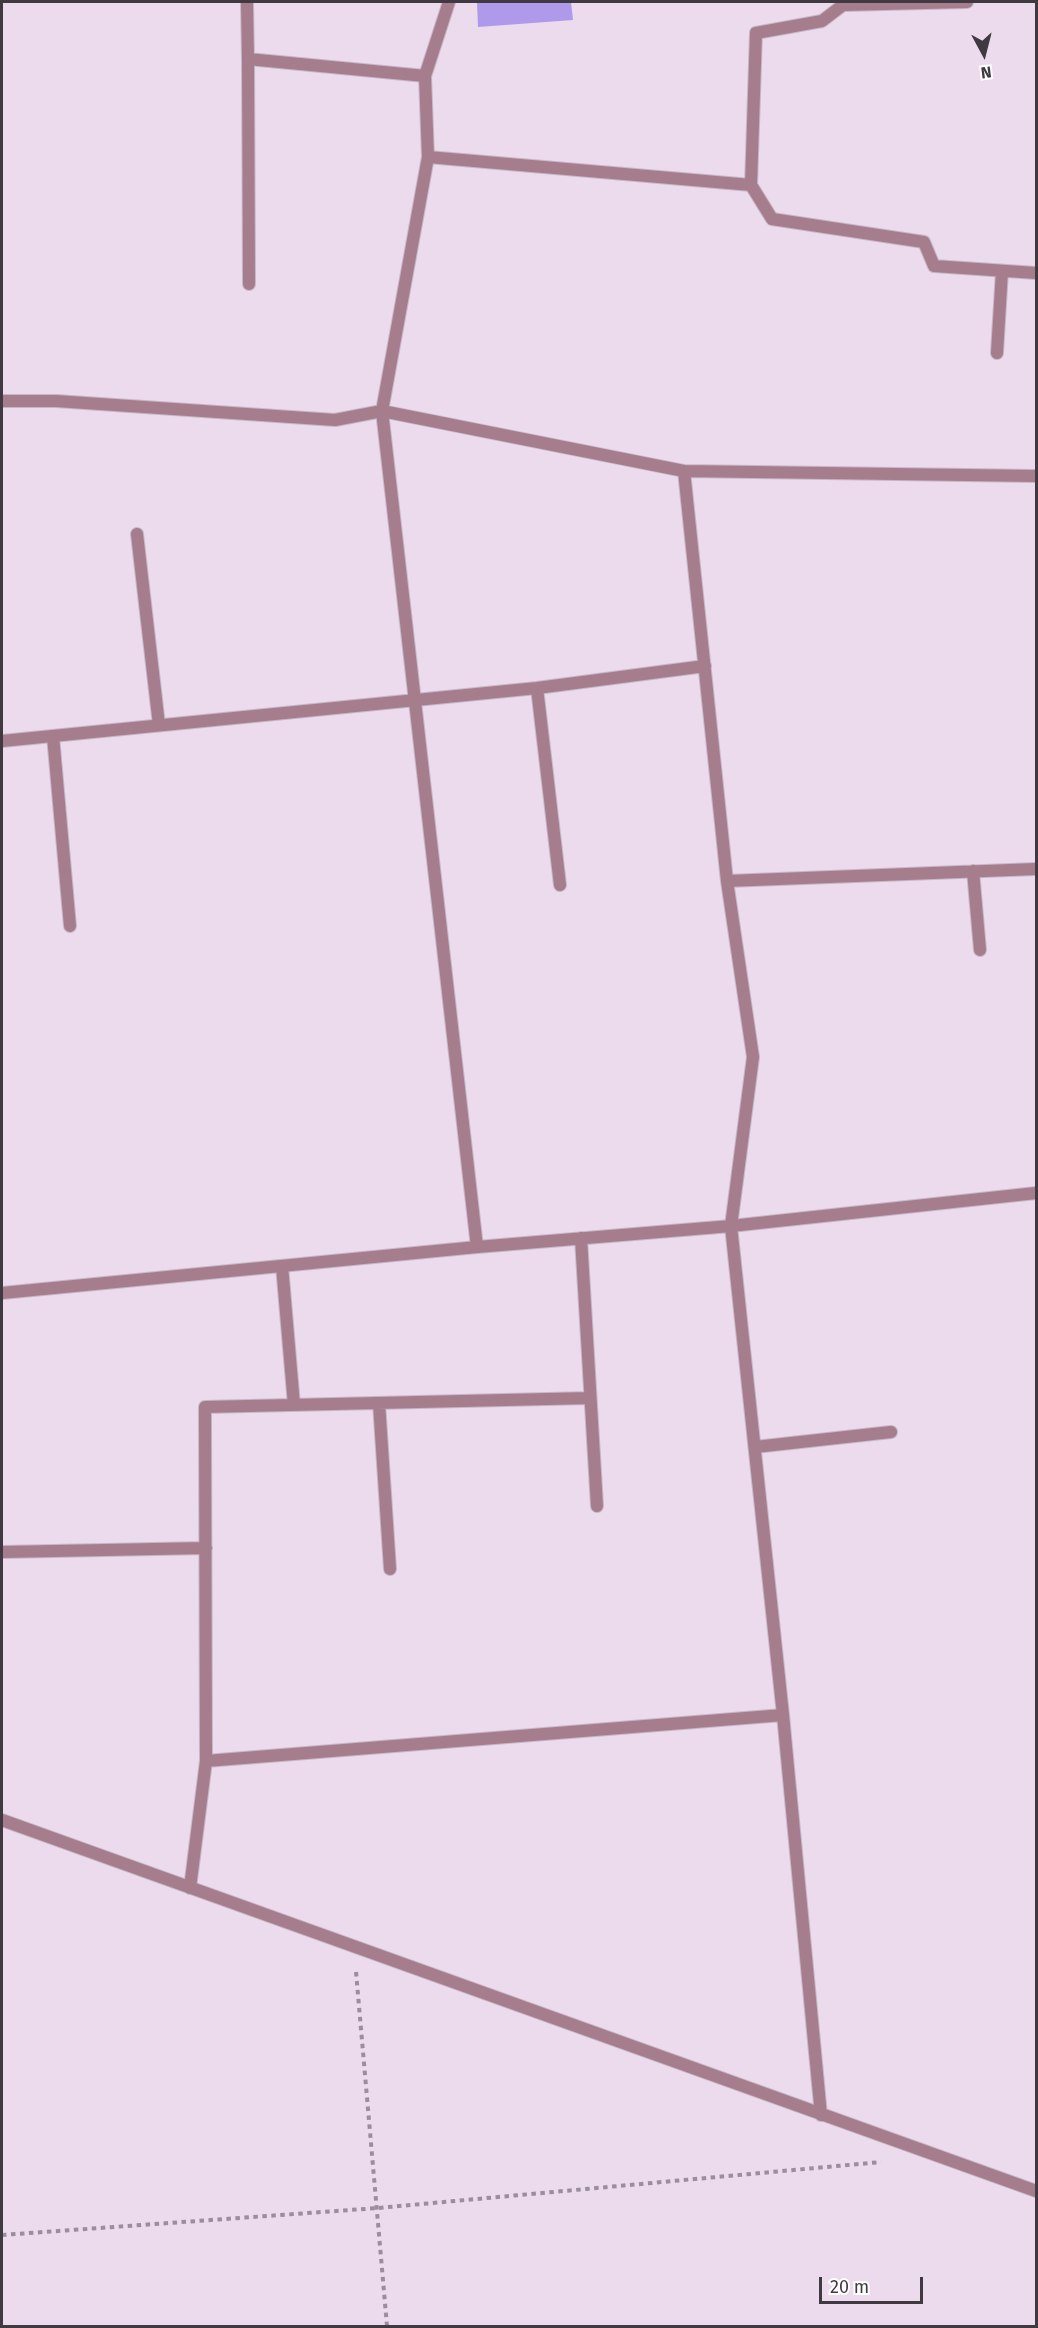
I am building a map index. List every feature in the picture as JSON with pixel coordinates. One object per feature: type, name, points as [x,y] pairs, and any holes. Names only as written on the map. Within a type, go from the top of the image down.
[{"type":"street","points":[[247,2],[249,284]]},
{"type":"street","points":[[449,2],[425,76],[428,158],[382,411],[477,1247]]},
{"type":"street","points":[[967,2],[842,3],[822,21],[756,33],[751,185],[772,219],[924,242],[934,266],[1036,273]]},
{"type":"street","points":[[248,59],[425,76]]},
{"type":"street","points":[[428,158],[751,185]]},
{"type":"street","points":[[997,353],[1002,271]]},
{"type":"street","points":[[2,401],[56,401],[335,420],[382,411],[684,471],[1036,476]]},
{"type":"street","points":[[684,471],[727,881],[753,1057],[731,1226],[783,1715],[821,2115]]},
{"type":"street","points":[[137,534],[159,725]]},
{"type":"street","points":[[2,741],[537,688],[705,666]]},
{"type":"street","points":[[537,688],[560,885]]},
{"type":"street","points":[[53,735],[70,926]]},
{"type":"street","points":[[727,881],[1036,869]]},
{"type":"street","points":[[973,872],[980,950]]},
{"type":"street","points":[[2,1293],[477,1247],[731,1226],[1036,1193]]},
{"type":"street","points":[[581,1238],[597,1506]]},
{"type":"street","points":[[282,1266],[294,1405]]},
{"type":"street","points":[[190,1888],[206,1761],[205,1407],[590,1398]]},
{"type":"street","points":[[379,1403],[390,1569]]},
{"type":"street","points":[[755,1447],[891,1432]]},
{"type":"street","points":[[2,1552],[206,1548]]},
{"type":"street","points":[[206,1761],[783,1715]]},
{"type":"street","points":[[2,1820],[1036,2191]]},
{"type":"path","points":[[354,1947],[387,2326]]},
{"type":"path","points":[[2,2235],[378,2208],[890,2161]]},
{"type":"building","points":[[477,2],[571,2],[573,20],[478,27]]}]
